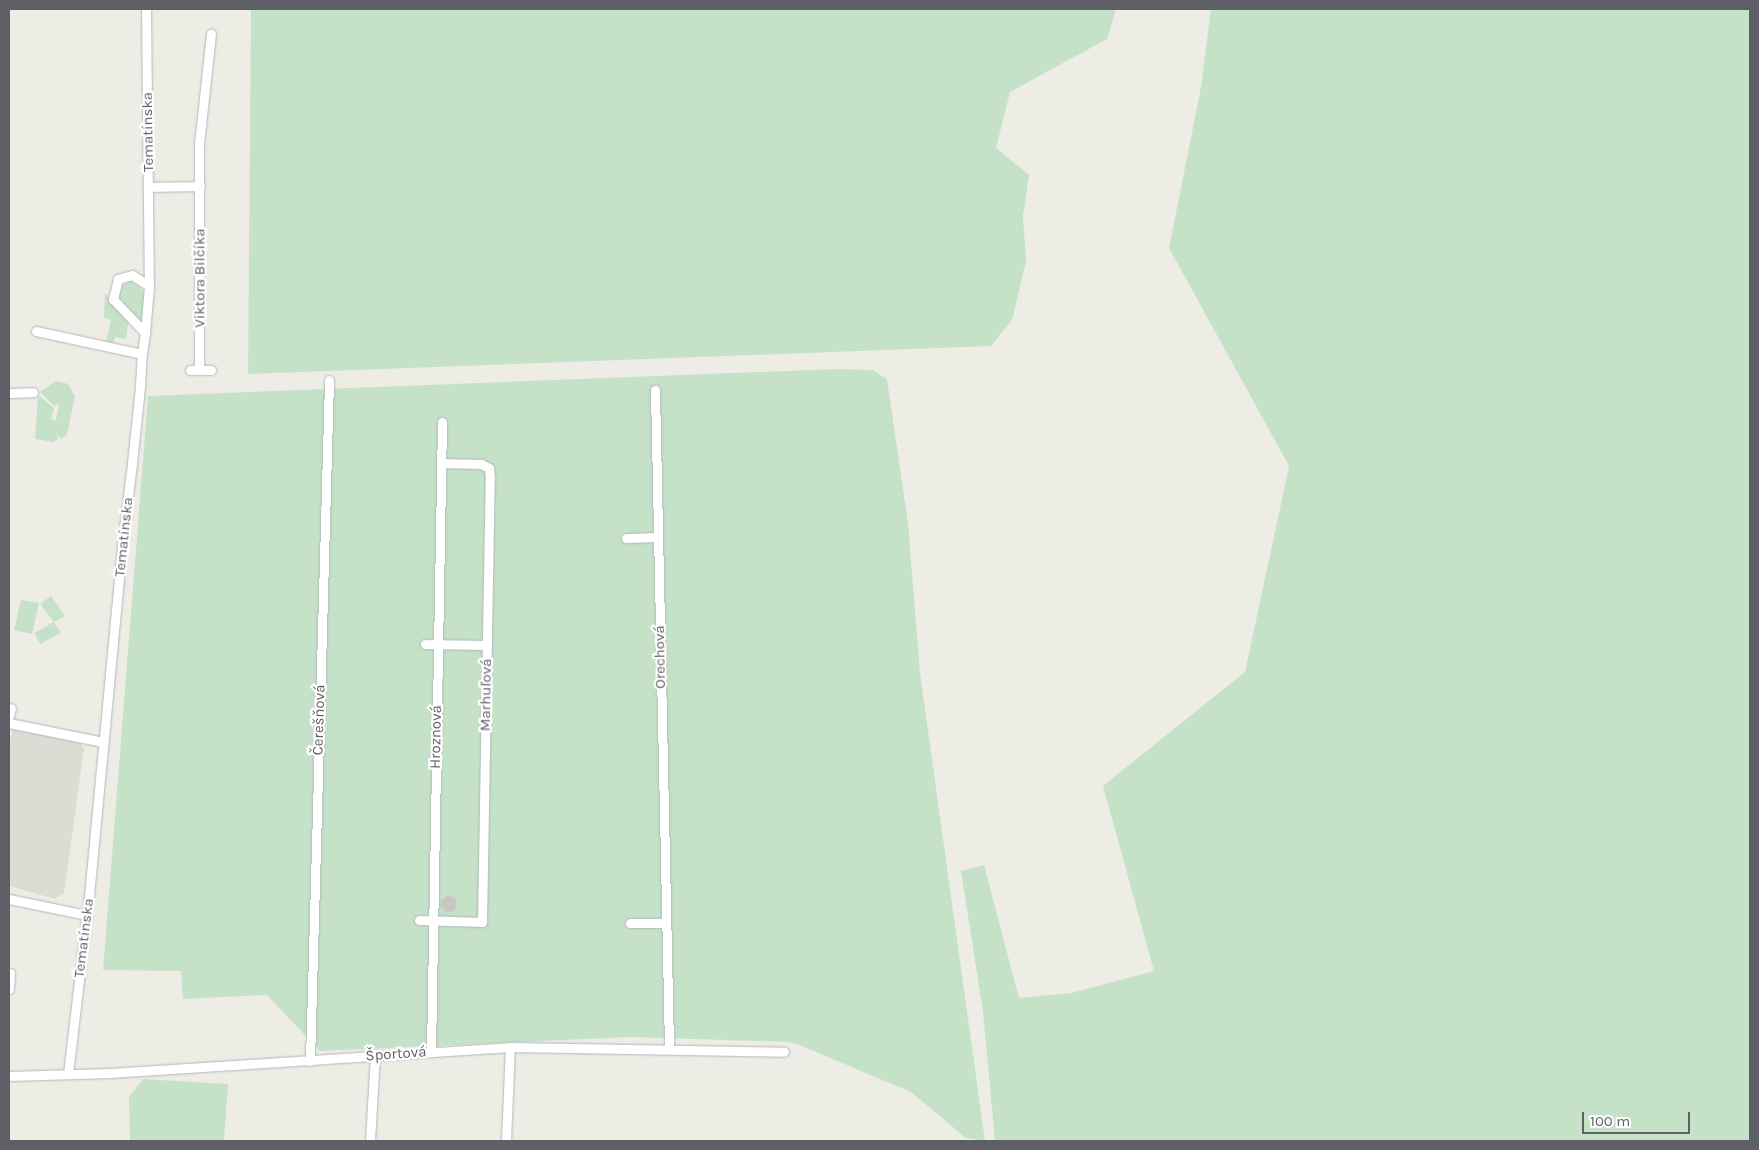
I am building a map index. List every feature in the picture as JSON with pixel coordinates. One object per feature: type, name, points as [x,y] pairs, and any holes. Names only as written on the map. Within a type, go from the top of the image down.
[{"type":"street","name":"Tematínska","points":[[68,1074],[87,915],[149,286],[146,9]]},
{"type":"street","name":"Viktora Bilčíka","points":[[211,34],[200,144],[194,370],[211,370]]},
{"type":"street","points":[[149,187],[200,186]]},
{"type":"street","points":[[145,333],[120,310],[113,299],[113,289],[118,280],[132,275],[149,286]]},
{"type":"street","points":[[36,331],[142,354]]},
{"type":"street","name":"Čerešňová","points":[[310,1061],[329,380]]},
{"type":"street","name":"Orechová","points":[[655,390],[669,1049]]},
{"type":"street","points":[[9,393],[33,392]]},
{"type":"street","name":"Hroznová","points":[[431,1052],[442,422]]},
{"type":"street","name":"Marhuľová","points":[[433,921],[482,922],[487,645],[489,468],[481,464],[441,463]]},
{"type":"street","points":[[626,538],[658,537]]},
{"type":"street","points":[[425,644],[487,645]]},
{"type":"street","points":[[9,723],[104,742]]},
{"type":"street","points":[[9,899],[87,915]]},
{"type":"street","points":[[419,920],[433,921]]},
{"type":"street","points":[[630,923],[666,923]]},
{"type":"street","points":[[9,989],[10,973]]},
{"type":"street","points":[[506,1141],[510,1047]]},
{"type":"street","name":"Športová","points":[[9,1076],[310,1061],[510,1047],[784,1052]]},
{"type":"street","points":[[370,1141],[375,1056]]},
{"type":"shaded area","points":[[14,728],[78,740],[84,749],[64,893],[55,899],[9,886],[9,742]]},
{"type":"green space","points":[[251,9],[1116,9],[1107,39],[1010,92],[996,148],[1029,175],[1023,216],[1026,261],[1012,320],[991,346],[248,374]]},
{"type":"green space","points":[[1211,9],[1750,9],[1750,1141],[995,1141],[983,1012],[961,871],[984,865],[1019,998],[1071,993],[1154,971],[1103,786],[1245,672],[1289,466],[1169,248],[1201,87]]},
{"type":"green space","points":[[131,280],[144,292],[143,319],[139,322],[117,300],[117,288]]},
{"type":"green space","points":[[105,293],[128,323],[126,339],[115,337],[113,345],[106,343],[111,320],[104,318]]},
{"type":"green space","points":[[836,369],[872,370],[887,379],[908,523],[920,673],[985,1141],[966,1138],[911,1092],[792,1042],[631,1037],[320,1051],[267,995],[183,999],[181,971],[103,970],[148,396]]},
{"type":"green space","points":[[56,381],[68,384],[75,396],[67,435],[60,439],[56,431],[58,439],[53,442],[35,439],[38,395],[54,408],[51,419],[56,420],[59,403],[54,406],[40,392]]},
{"type":"green space","points":[[51,596],[65,616],[54,622],[40,604]]},
{"type":"green space","points":[[21,600],[39,603],[32,634],[14,630]]},
{"type":"green space","points":[[54,622],[61,633],[40,644],[34,633]]},
{"type":"green space","points":[[143,1079],[228,1084],[224,1141],[130,1141],[129,1097]]},
{"type":"building","points":[[449,896],[455,898],[457,904],[455,910],[449,912],[443,910],[441,904],[443,898]]}]
